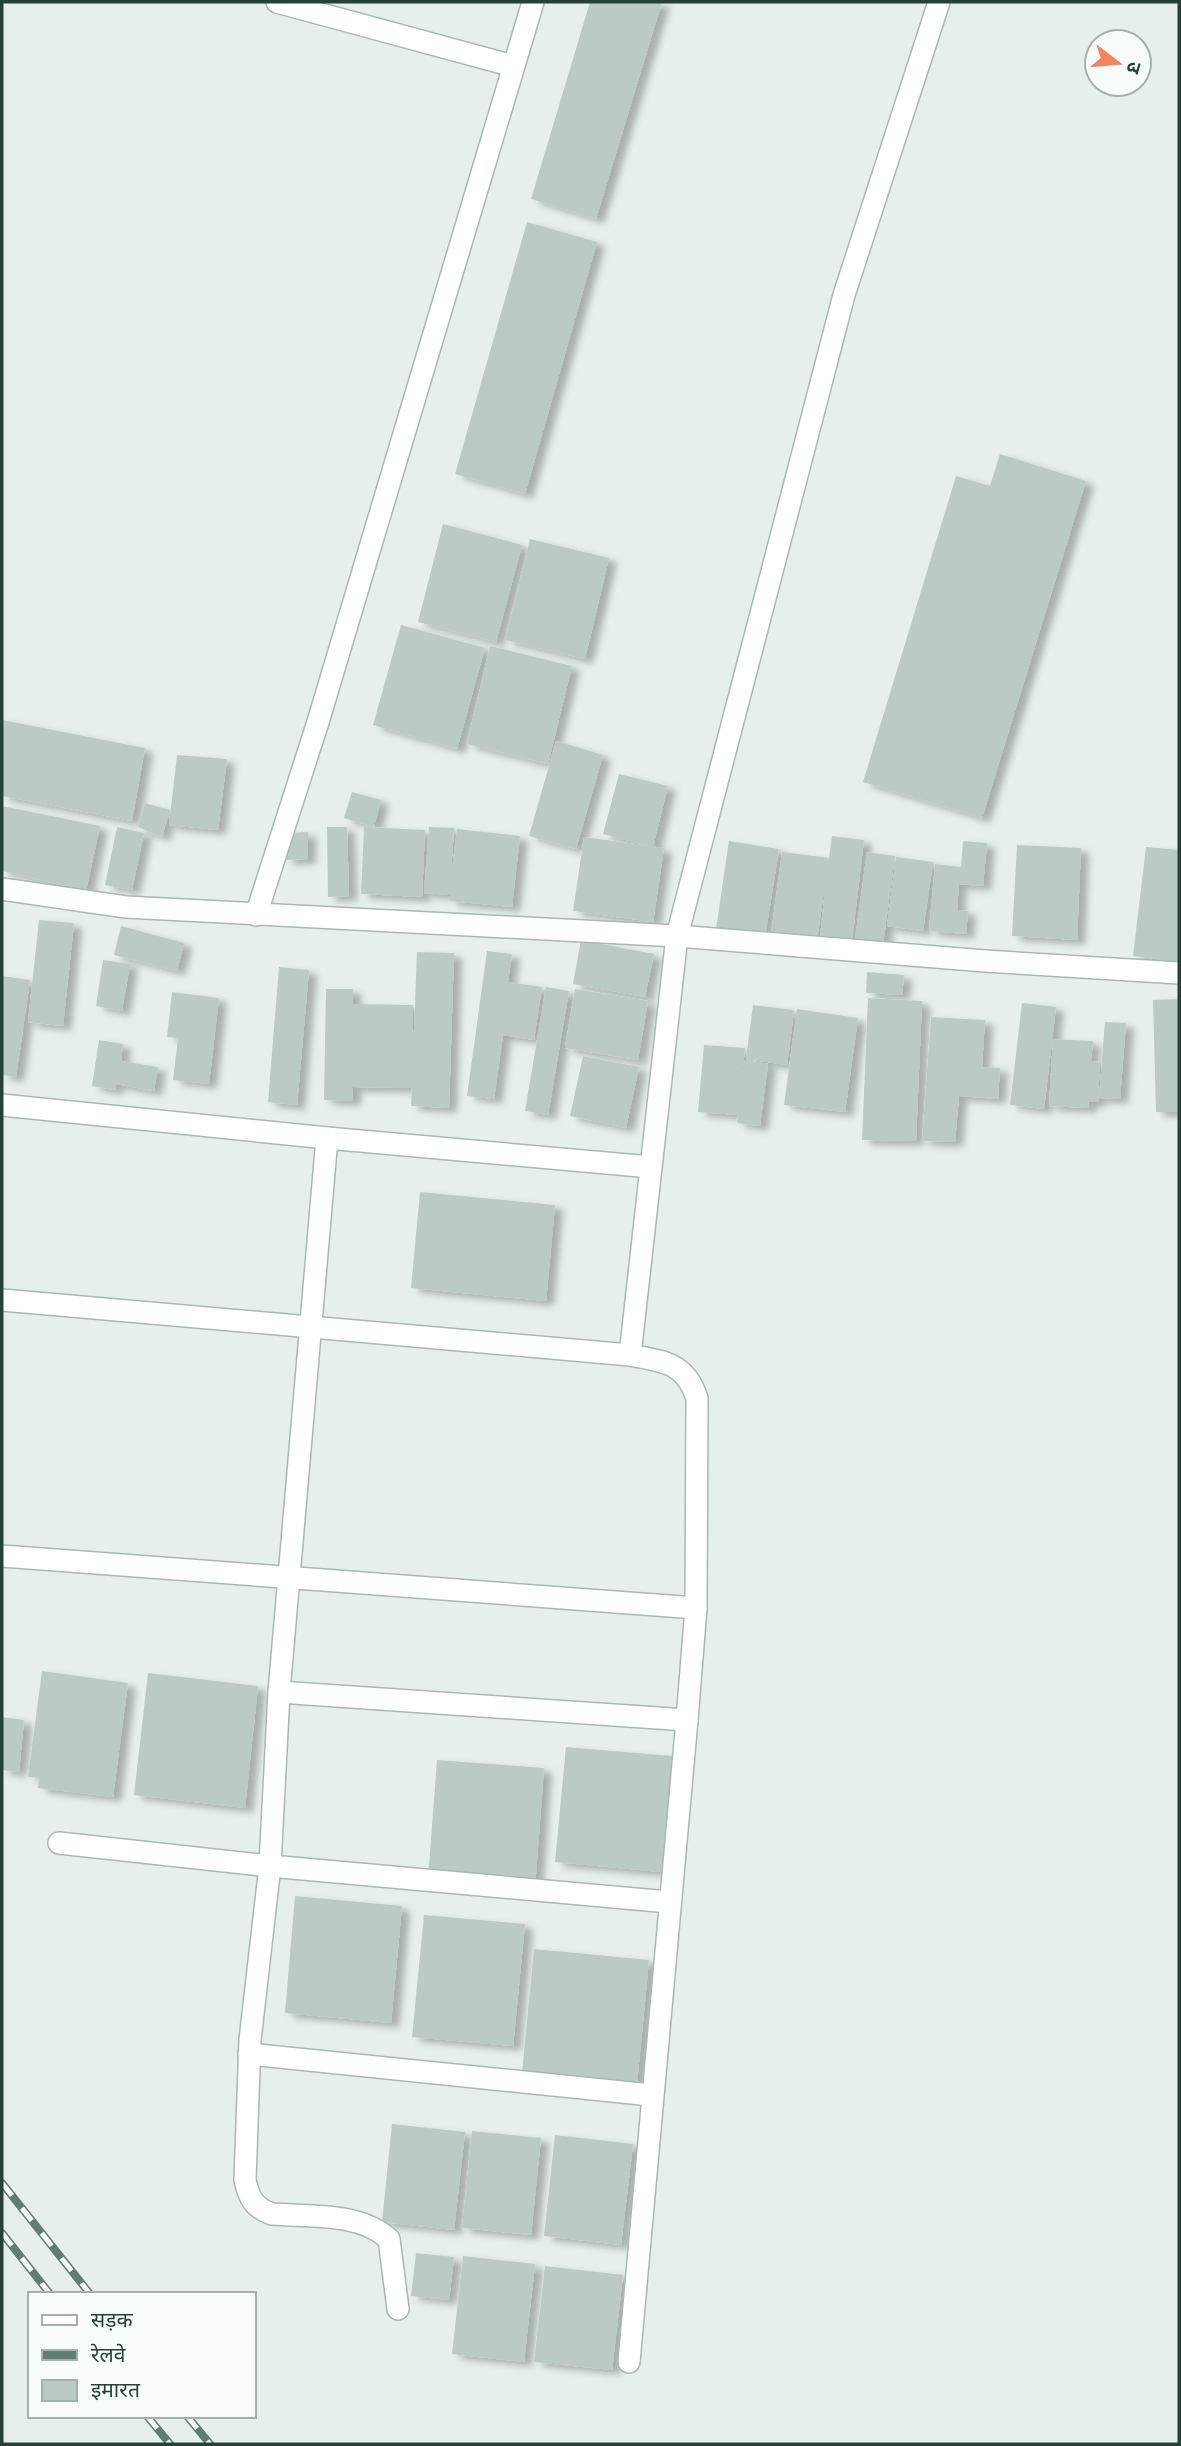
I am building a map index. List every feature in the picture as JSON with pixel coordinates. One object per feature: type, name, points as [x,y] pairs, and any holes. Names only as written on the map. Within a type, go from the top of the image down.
[{"type":"street","points":[[278,2],[513,66]]},
{"type":"street","points":[[256,915],[317,722],[533,2]]},
{"type":"street","points":[[630,1355],[677,936],[844,295],[939,2]]},
{"type":"street","points":[[2,889],[126,907],[677,936],[985,961],[1179,973]]},
{"type":"street","points":[[2,1105],[650,1167]]},
{"type":"street","points":[[327,1138],[279,1692],[270,1866],[249,2054],[245,2180],[249,2199],[260,2210],[272,2214],[358,2221],[377,2228],[389,2239],[398,2309]]},
{"type":"street","points":[[2,1300],[630,1355],[670,1363],[691,1379],[697,1398],[696,1608],[629,2362]]},
{"type":"street","points":[[2,1556],[696,1608]]},
{"type":"street","points":[[279,1692],[687,1720]]},
{"type":"street","points":[[59,1843],[270,1866],[669,1902]]},
{"type":"street","points":[[249,2054],[651,2095]]},
{"type":"building","points":[[590,2],[662,2],[596,219],[531,199]]},
{"type":"building","points":[[527,222],[597,242],[525,494],[455,474]]},
{"type":"building","points":[[1000,454],[1086,481],[982,818],[863,782],[956,476],[990,486]]},
{"type":"building","points":[[443,524],[522,545],[496,642],[418,622]]},
{"type":"building","points":[[530,539],[609,558],[585,659],[505,640]]},
{"type":"building","points":[[401,625],[485,648],[457,749],[373,725]]},
{"type":"building","points":[[490,646],[572,666],[548,764],[467,744]]},
{"type":"building","points":[[2,720],[145,748],[132,821],[2,796]]},
{"type":"building","points":[[556,741],[603,755],[576,849],[529,836]]},
{"type":"building","points":[[177,755],[227,759],[218,830],[169,825]]},
{"type":"building","points":[[619,774],[668,786],[653,847],[603,834]]},
{"type":"building","points":[[352,792],[381,800],[374,827],[344,818]]},
{"type":"building","points":[[145,803],[170,810],[162,837],[138,827]]},
{"type":"building","points":[[2,806],[100,826],[86,891],[2,871]]},
{"type":"building","points":[[117,827],[144,833],[132,890],[105,885]]},
{"type":"building","points":[[327,827],[347,827],[349,896],[328,897]]},
{"type":"building","points":[[364,827],[425,830],[422,897],[361,894]]},
{"type":"building","points":[[429,827],[454,828],[450,887],[457,829],[520,836],[512,907],[450,901],[450,895],[424,893]]},
{"type":"building","points":[[308,832],[308,859],[285,860],[285,833]]},
{"type":"building","points":[[832,836],[864,840],[852,941],[820,937],[827,870],[817,940],[771,934],[782,852],[829,858]]},
{"type":"building","points":[[584,837],[664,848],[653,922],[573,911]]},
{"type":"building","points":[[729,841],[779,849],[765,937],[716,929]]},
{"type":"building","points":[[963,841],[987,843],[983,886],[959,884],[957,910],[968,911],[966,934],[929,931],[935,864],[961,867]]},
{"type":"building","points":[[1017,845],[1081,848],[1077,940],[1012,936]]},
{"type":"building","points":[[1146,847],[1179,850],[1179,962],[1133,956]]},
{"type":"building","points":[[867,852],[895,856],[883,944],[855,940]]},
{"type":"building","points":[[896,857],[933,862],[923,931],[887,926]]},
{"type":"building","points":[[39,920],[74,923],[63,1026],[28,1022]]},
{"type":"building","points":[[121,926],[184,943],[177,971],[114,955]]},
{"type":"building","points":[[581,940],[654,954],[645,997],[573,984]]},
{"type":"building","points":[[487,951],[512,954],[508,982],[542,987],[534,1040],[503,1035],[494,1099],[467,1096]]},
{"type":"building","points":[[417,952],[454,953],[449,1108],[411,1106],[412,1088],[353,1087],[353,1101],[324,1100],[326,989],[353,989],[353,1004],[413,1005],[413,1055]]},
{"type":"building","points":[[103,960],[130,964],[122,1011],[96,1006]]},
{"type":"building","points":[[279,967],[309,970],[297,1105],[268,1102]]},
{"type":"building","points":[[867,972],[904,975],[902,995],[866,993]]},
{"type":"building","points":[[2,976],[30,980],[16,1077],[2,1075]]},
{"type":"building","points":[[546,987],[569,991],[548,1115],[525,1111]]},
{"type":"building","points":[[575,989],[648,1001],[638,1060],[565,1048]]},
{"type":"building","points":[[172,992],[219,998],[209,1084],[173,1080],[178,1038],[167,1037]]},
{"type":"building","points":[[868,998],[922,1001],[916,1141],[862,1140]]},
{"type":"building","points":[[1179,999],[1179,1112],[1156,1112],[1153,1000]]},
{"type":"building","points":[[1022,1003],[1056,1007],[1044,1109],[1010,1105]]},
{"type":"building","points":[[753,1005],[794,1010],[787,1065],[746,1059]]},
{"type":"building","points":[[797,1009],[858,1018],[845,1112],[784,1105]]},
{"type":"building","points":[[931,1017],[985,1020],[982,1067],[1000,1068],[998,1099],[959,1096],[955,1142],[922,1141]]},
{"type":"building","points":[[1105,1022],[1126,1023],[1120,1099],[1099,1098]]},
{"type":"building","points":[[1053,1039],[1093,1041],[1091,1061],[1100,1062],[1098,1102],[1089,1102],[1088,1108],[1049,1106]]},
{"type":"building","points":[[99,1040],[123,1044],[121,1061],[158,1067],[154,1091],[116,1084],[115,1090],[92,1086]]},
{"type":"building","points":[[704,1045],[745,1048],[740,1096],[745,1060],[768,1064],[760,1126],[737,1123],[738,1115],[698,1112]]},
{"type":"building","points":[[583,1056],[639,1067],[626,1128],[570,1116]]},
{"type":"building","points":[[420,1192],[555,1205],[546,1301],[411,1288]]},
{"type":"building","points":[[42,1671],[128,1683],[113,1797],[38,1788],[39,1778],[28,1777]]},
{"type":"building","points":[[148,1673],[258,1686],[245,1808],[134,1795]]},
{"type":"building","points":[[2,1717],[24,1720],[19,1772],[2,1770]]},
{"type":"building","points":[[566,1747],[672,1756],[661,1872],[555,1862]]},
{"type":"building","points":[[437,1760],[544,1768],[535,1887],[428,1879]]},
{"type":"building","points":[[295,1896],[402,1906],[391,2023],[285,2013]]},
{"type":"building","points":[[424,1915],[525,1924],[513,2046],[412,2037]]},
{"type":"building","points":[[534,1949],[649,1960],[637,2084],[522,2073]]},
{"type":"building","points":[[392,2124],[465,2132],[454,2230],[382,2222]]},
{"type":"building","points":[[472,2131],[541,2138],[531,2235],[462,2228]]},
{"type":"building","points":[[555,2135],[633,2144],[621,2245],[544,2236]]},
{"type":"building","points":[[416,2253],[454,2257],[449,2300],[411,2296]]},
{"type":"building","points":[[463,2256],[535,2264],[524,2362],[452,2354]]},
{"type":"building","points":[[545,2266],[623,2275],[612,2370],[534,2362]]},
{"type":"railway","points":[[2,2183],[88,2292]]},
{"type":"railway","points":[[2,2233],[48,2292]]},
{"type":"railway","points":[[149,2418],[170,2444]]},
{"type":"railway","points":[[189,2418],[210,2444]]}]
